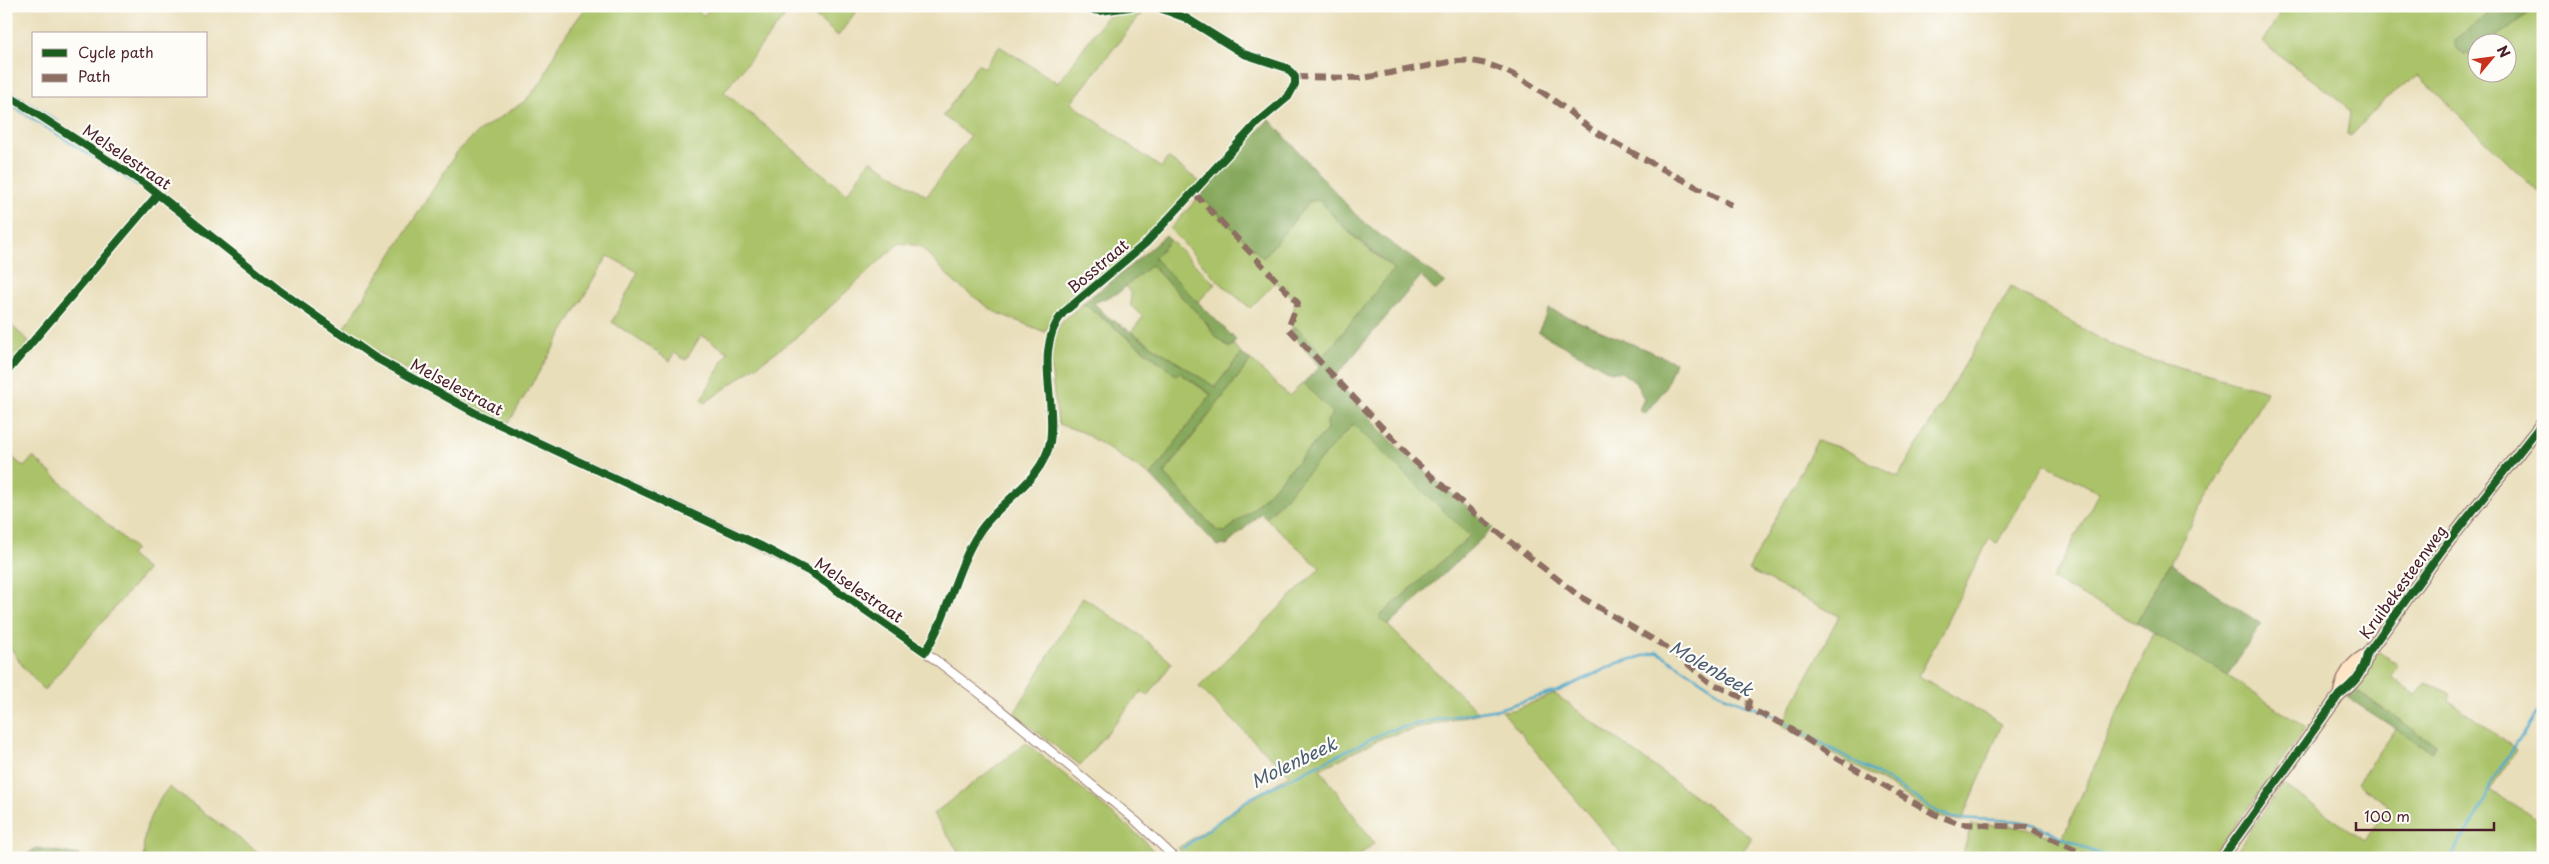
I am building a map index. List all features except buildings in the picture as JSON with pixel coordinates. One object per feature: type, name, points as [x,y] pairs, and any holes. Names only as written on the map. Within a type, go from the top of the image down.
[{"type":"street","points":[[1068,6],[1100,11],[1138,6]]},
{"type":"street","name":"Bosstraat","points":[[925,652],[960,570],[977,536],[991,518],[1031,477],[1040,465],[1049,445],[1052,426],[1048,352],[1050,336],[1055,323],[1063,313],[1146,243],[1257,123],[1288,97],[1295,84],[1295,77],[1287,68],[1244,54],[1186,18],[1154,6]]},
{"type":"street","name":"Melselestraat","points":[[6,94],[145,184],[278,290],[374,357],[479,415],[763,547],[812,574],[925,652],[1074,769],[1136,821],[1175,858]]},
{"type":"street","name":"Kruibekesteenweg","points":[[2222,858],[2339,695],[2343,678],[2354,663],[2367,654],[2448,542],[2543,422]]},
{"type":"green space","points":[[587,6],[688,6],[704,15],[712,6],[793,6],[724,92],[847,194],[870,160],[927,196],[970,136],[943,116],[978,64],[984,68],[999,46],[1058,83],[1106,17],[1143,11],[1071,103],[1161,168],[1168,158],[1200,182],[1162,226],[1060,314],[1049,324],[1045,332],[995,312],[955,283],[920,246],[899,243],[802,333],[705,403],[701,400],[728,352],[701,335],[686,360],[674,353],[670,361],[612,322],[638,272],[608,256],[508,424],[438,390],[343,330],[457,152],[478,132],[525,101],[542,81],[559,44]]},
{"type":"green space","points":[[803,6],[860,6],[838,36]]},
{"type":"green space","points":[[2284,6],[2497,6],[2454,42],[2466,55],[2466,82],[2516,82],[2516,32],[2503,32],[2538,6],[2543,6],[2543,197],[2418,75],[2385,99],[2351,136],[2347,134],[2350,112],[2342,102],[2263,43]]},
{"type":"green space","points":[[2497,6],[2538,6],[2503,32],[2466,32],[2466,55],[2456,48],[2454,41]]},
{"type":"green space","points":[[1269,119],[1355,214],[1380,235],[1445,282],[1435,291],[1421,276],[1334,378],[1401,451],[1493,528],[1388,626],[1379,617],[1470,536],[1353,424],[1266,518],[1261,513],[1227,545],[1218,546],[1151,476],[1211,394],[1180,373],[1176,375],[1083,303],[1116,278],[1166,235],[1170,240],[1154,258],[1236,340],[1230,348],[1216,337],[1205,321],[1151,265],[1118,293],[1094,303],[1108,317],[1215,387],[1241,354],[1251,360],[1164,473],[1217,531],[1225,532],[1255,507],[1327,430],[1326,422],[1333,413],[1303,383],[1320,367],[1291,333],[1296,327],[1324,356],[1394,269],[1346,229],[1320,200],[1310,201],[1263,258],[1200,196]]},
{"type":"green space","points":[[1200,196],[1263,258],[1310,201],[1320,200],[1336,220],[1354,237],[1394,269],[1324,356],[1296,327],[1291,333],[1295,301],[1276,282],[1250,308],[1218,281],[1170,229]]},
{"type":"green space","points":[[1170,240],[1215,284],[1198,302],[1154,258]]},
{"type":"green space","points":[[1151,265],[1205,321],[1216,337],[1230,348],[1233,344],[1241,354],[1215,387],[1131,332],[1143,317],[1131,306],[1131,295],[1126,286]]},
{"type":"green space","points":[[2011,287],[2104,341],[2139,356],[2267,391],[2136,623],[2052,580],[2099,492],[2045,464],[1997,543],[1989,539],[1919,676],[2002,724],[1962,821],[1936,817],[1899,791],[1782,725],[1839,616],[1748,570],[1817,441],[1842,448],[1898,477]]},
{"type":"green space","points":[[1083,303],[1176,375],[1180,373],[1211,395],[1151,476],[1082,432],[1058,424],[1051,361],[1054,337],[1063,321]]},
{"type":"green space","points":[[1549,309],[1675,362],[1665,389],[1645,414],[1639,410],[1644,399],[1636,383],[1621,372],[1611,372],[1538,332]]},
{"type":"green space","points":[[6,321],[30,342],[6,369]]},
{"type":"green space","points":[[1251,360],[1289,396],[1303,383],[1334,413],[1326,422],[1327,430],[1255,507],[1225,532],[1217,531],[1164,474]]},
{"type":"green space","points":[[1353,424],[1471,536],[1379,617],[1479,713],[1384,737],[1320,769],[1374,843],[1357,858],[1185,858],[1178,848],[1289,775],[1199,687],[1320,568],[1266,518]]},
{"type":"green space","points":[[6,452],[24,467],[33,457],[135,549],[130,555],[147,570],[44,690],[24,668],[6,641]]},
{"type":"green space","points":[[2170,563],[2261,624],[2228,676],[2136,623]]},
{"type":"green space","points":[[1083,597],[1138,634],[1172,663],[1148,696],[1142,691],[1080,765],[1014,714]]},
{"type":"green space","points":[[2154,633],[2213,666],[2306,728],[2212,858],[1962,858],[1971,825],[2011,825],[2062,839]]},
{"type":"green space","points":[[2379,651],[2398,665],[2391,676],[2415,695],[2426,683],[2452,694],[2449,700],[2517,750],[2490,790],[2543,823],[2543,858],[2231,858],[2283,784],[2365,841],[2388,805],[2357,783],[2397,728],[2432,751],[2435,745],[2355,690]]},
{"type":"green space","points":[[2355,690],[2436,745],[2432,752],[2348,698]]},
{"type":"green space","points":[[1555,694],[1752,838],[1738,858],[1625,858],[1502,711],[1513,710]]},
{"type":"green space","points":[[1026,743],[1143,839],[1159,858],[963,858],[933,814]]},
{"type":"green space","points":[[169,787],[266,858],[144,858],[144,838],[149,820],[157,803]]},
{"type":"green space","points":[[36,848],[79,855],[78,858],[22,858]]},
{"type":"waterway","points":[[6,89],[58,122]]},
{"type":"waterway","points":[[6,102],[147,191]]},
{"type":"waterway","name":"Molenbeek","points":[[1183,848],[1250,798],[1387,731],[1443,718],[1498,709],[1558,691],[1618,663],[1658,652],[1726,697],[1770,714],[1898,786],[1937,812],[1953,818],[2018,821],[2036,825],[2089,850],[2114,858]]},
{"type":"waterway","name":"Molenbeek","points":[[2450,858],[2487,798],[2490,784],[2543,704]]},
{"type":"marked path","points":[[1295,77],[1363,78],[1455,61],[1485,64],[1514,75],[1528,83],[1594,131],[1731,205]]},
{"type":"marked path","points":[[1194,193],[1298,303],[1288,328],[1413,460],[1475,514],[1579,596],[1671,650],[1708,681],[1749,701],[1748,708],[1785,725],[1826,752],[1934,814],[1961,824],[2027,827],[2083,854],[2097,858]]},
{"type":"cycle path","points":[[1068,6],[1100,11],[1138,6]]},
{"type":"cycle path","points":[[6,94],[145,184],[279,290],[374,357],[479,415],[763,547],[812,573],[925,652],[940,623],[971,545],[988,520],[1030,479],[1046,456],[1050,442],[1051,426],[1048,375],[1049,342],[1054,327],[1063,313],[1146,243],[1257,123],[1288,97],[1295,84],[1295,77],[1287,68],[1244,54],[1186,18],[1154,6]]},
{"type":"cycle path","points":[[6,373],[158,194]]},
{"type":"cycle path","points":[[2222,858],[2339,695],[2357,678],[2366,661],[2367,654],[2442,550],[2543,422]]}]
